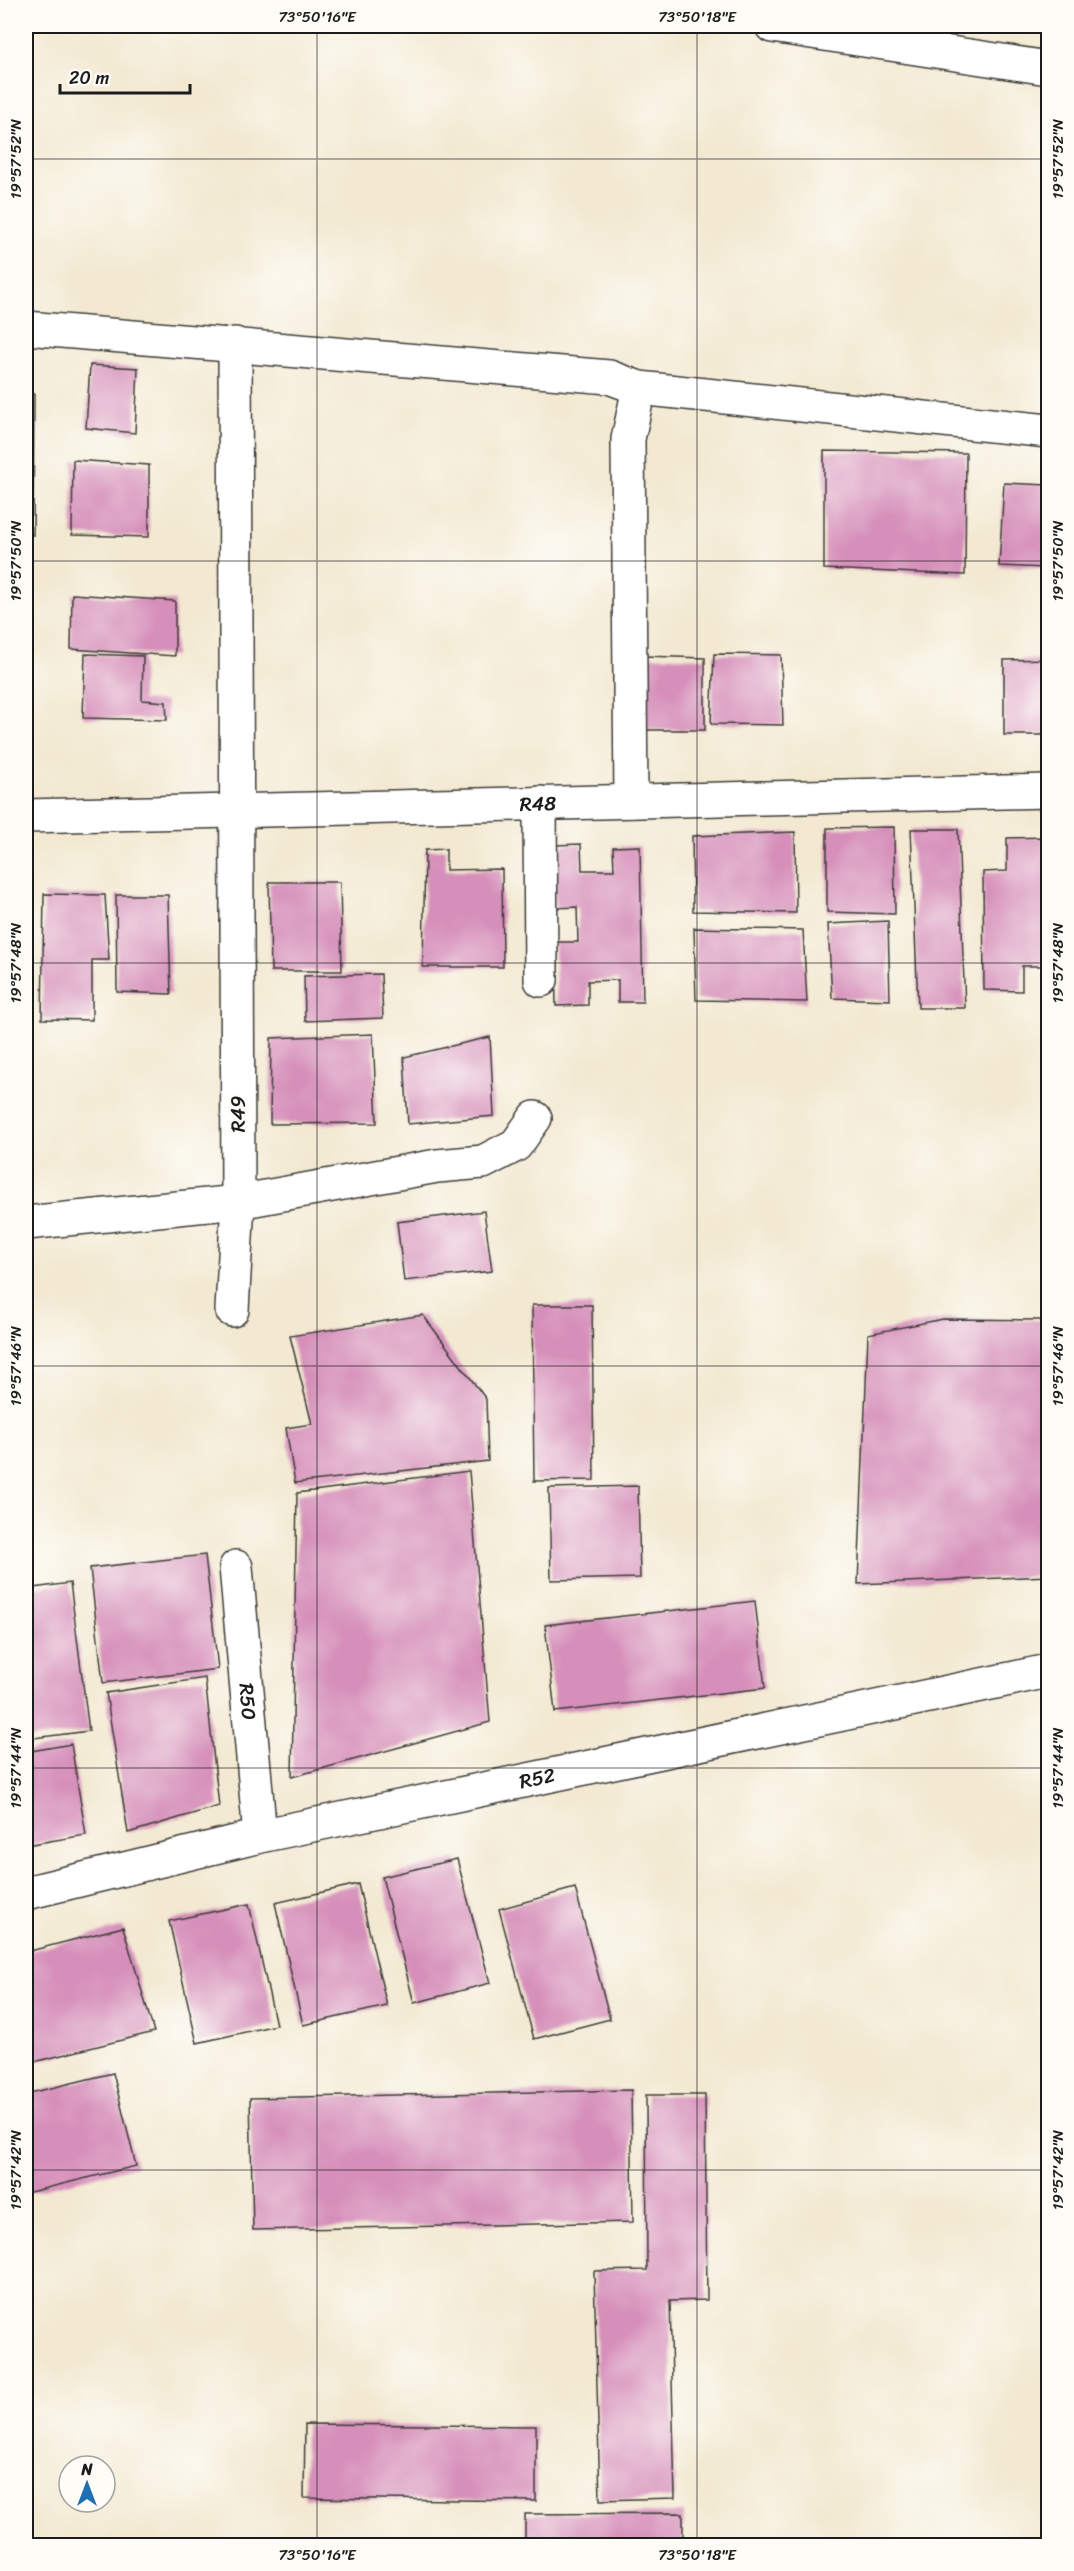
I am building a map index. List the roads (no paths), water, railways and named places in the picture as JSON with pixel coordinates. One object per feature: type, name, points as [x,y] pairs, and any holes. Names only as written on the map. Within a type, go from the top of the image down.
[{"type":"street","points":[[772,26],[1048,68]]},
{"type":"street","points":[[26,328],[609,377],[639,388],[1048,431]]},
{"type":"street","name":"R49","points":[[232,1310],[238,1203],[235,344]]},
{"type":"street","points":[[631,801],[628,439],[639,388]]},
{"type":"street","name":"R48","points":[[26,816],[1048,790]]},
{"type":"street","points":[[540,803],[541,980]]},
{"type":"street","points":[[26,1223],[238,1203],[437,1166],[483,1162],[516,1145],[535,1118]]},
{"type":"street","name":"R50","points":[[236,1568],[260,1836]]},
{"type":"street","name":"R52","points":[[26,1893],[260,1836],[1048,1671]]}]
